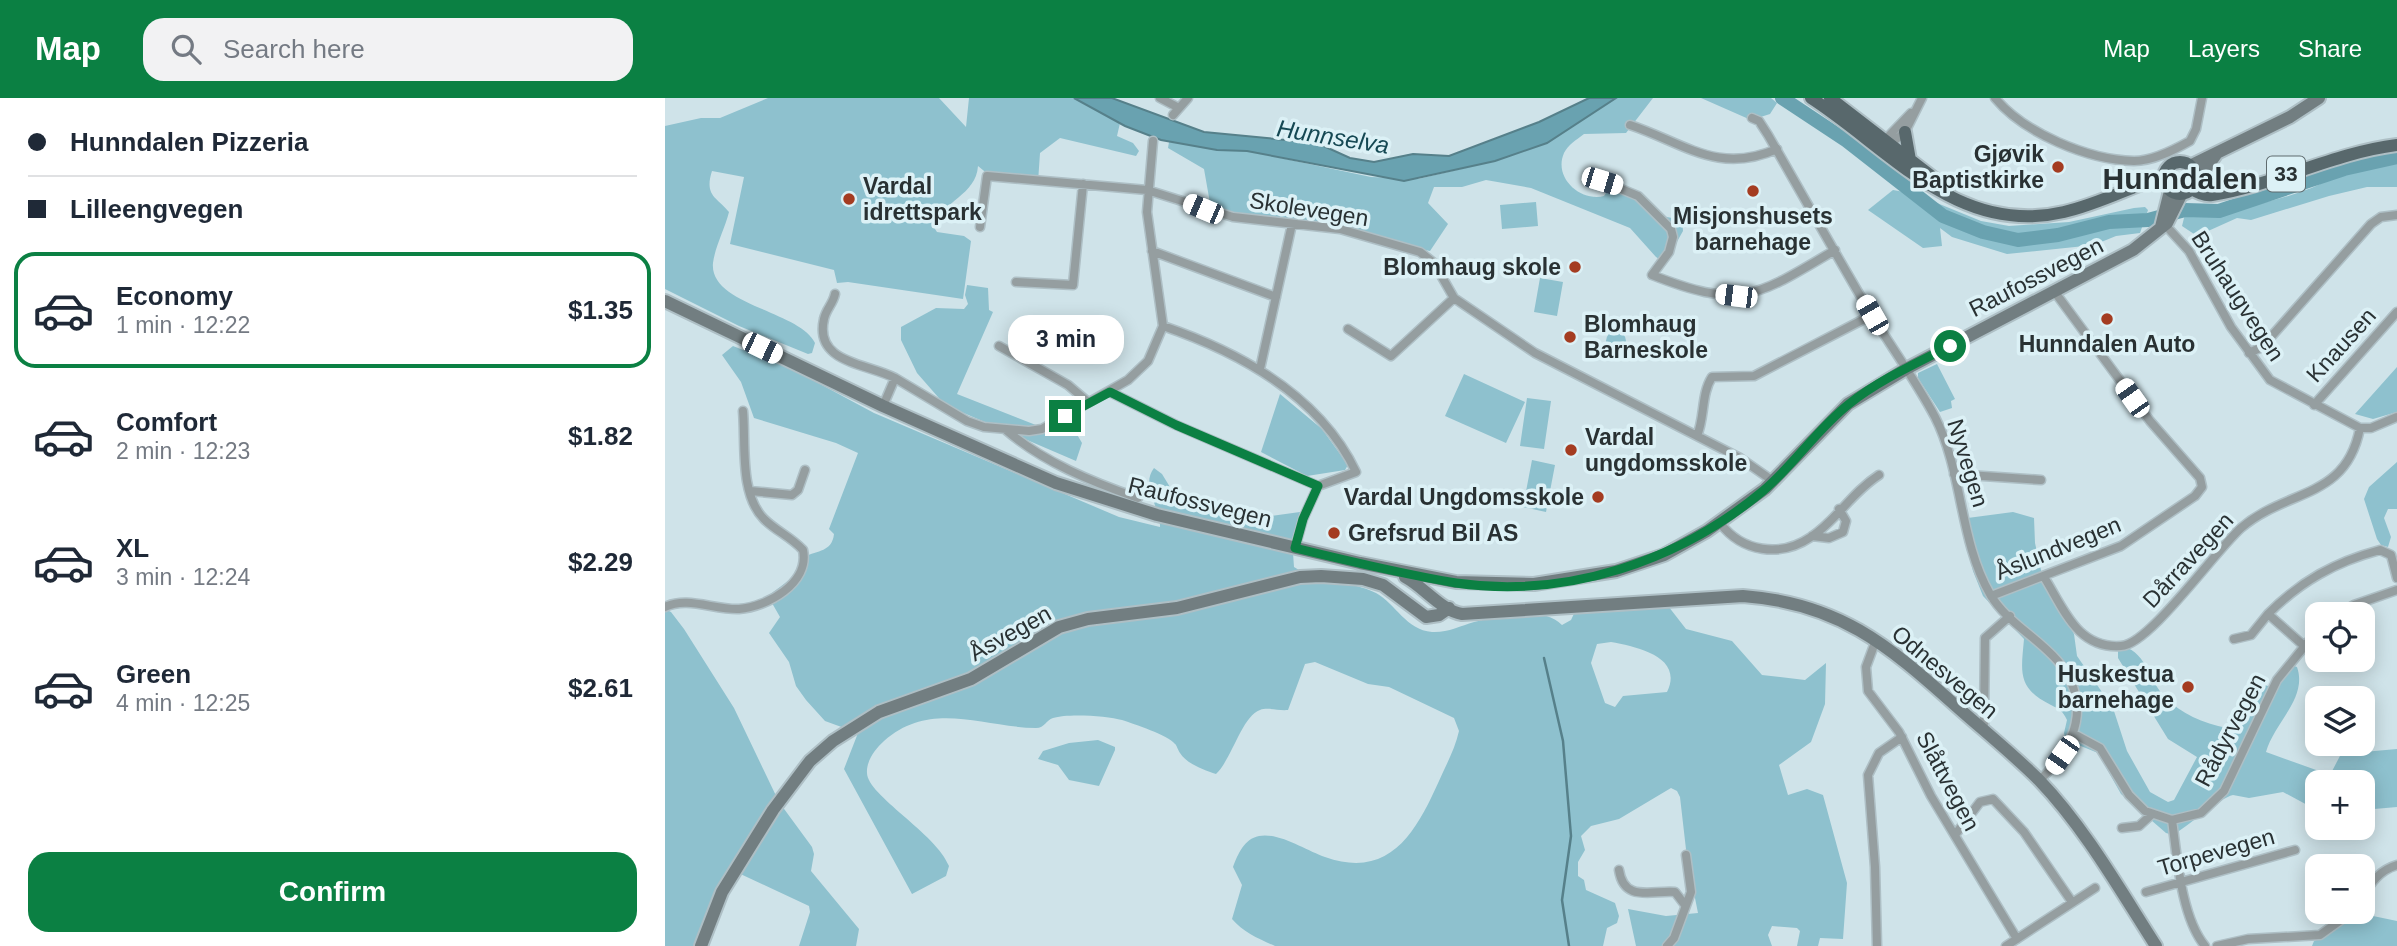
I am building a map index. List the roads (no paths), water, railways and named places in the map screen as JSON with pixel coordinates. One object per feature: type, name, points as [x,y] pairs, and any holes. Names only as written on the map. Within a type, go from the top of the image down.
[{"type":"main road","points":[[1811,98],[1910,160],[1974,206]]},
{"type":"main road","points":[[1830,98],[1934,189],[1974,206],[2013,216],[2053,214],[2137,187],[2182,182]]},
{"type":"main road","points":[[2161,228],[2182,182],[2217,153],[2290,117],[2319,98]]},
{"type":"main road","points":[[1905,132],[1910,160]]},
{"type":"main road","name":"33","points":[[2182,182],[2202,194],[2235,191],[2342,156],[2397,145]]},
{"type":"main road","name":"Raufossvegen","points":[[665,301],[883,406],[1056,483],[1157,515],[1389,569],[1450,581],[1534,584],[1616,571],[1664,555],[1720,523],[1773,481],[1848,404],[1906,369],[2133,250],[2161,228]]},
{"type":"main road","points":[[1389,569],[1419,584],[1444,605],[1449,598],[1450,581]]},
{"type":"main road","name":"Åsvegen","points":[[701,946],[722,892],[773,810],[810,761],[834,741],[879,712],[971,679],[1059,628],[1089,619],[1177,608],[1300,577],[1363,579],[1383,585],[1426,617],[1439,615],[1444,605]]},
{"type":"main road","name":"Odnesvegen","points":[[1444,605],[1465,614],[1743,596],[1776,598],[1824,612],[1876,640],[1907,663],[2039,781],[2105,868],[2155,946]]},
{"type":"street","points":[[1160,98],[1176,111],[1188,98]]},
{"type":"street","points":[[1885,144],[1905,132],[1922,98]]},
{"type":"street","points":[[1995,98],[2021,122],[2059,143],[2136,161],[2152,158],[2190,141],[2196,129],[2202,101]]},
{"type":"street","points":[[1885,144],[1914,111]]},
{"type":"street","name":"Nyvegen","points":[[1752,118],[1759,121],[1777,149],[1872,315],[1936,418],[1976,557],[1991,596],[2040,642],[2066,674],[2076,696],[2074,734],[2054,766],[2039,781]]},
{"type":"street","points":[[1630,125],[1720,160],[1760,156],[1777,149]]},
{"type":"street","points":[[835,294],[824,314],[822,328],[829,350],[842,359],[895,378],[967,421],[1006,430],[1042,429],[1110,392],[1148,361],[1163,326],[1152,251],[1147,190],[1153,141]]},
{"type":"street","name":"Skolevegen","points":[[981,227],[988,176],[1147,190],[1233,217],[1340,229],[1420,252],[1434,263],[1454,298],[1535,353],[1740,458],[1773,481]]},
{"type":"street","points":[[1602,181],[1638,196],[1671,229],[1673,237],[1669,252],[1652,275],[1702,292],[1736,296],[1763,291],[1835,250]]},
{"type":"street","points":[[1016,282],[1073,285],[1083,184]]},
{"type":"street","points":[[2249,353],[2262,346],[2371,224],[2381,217],[2397,215]]},
{"type":"street","points":[[1260,369],[1291,224]]},
{"type":"street","name":"Bruhaugvegen","points":[[2161,228],[2168,228],[2189,251],[2231,327],[2270,380],[2360,428]]},
{"type":"street","points":[[1152,251],[1276,296]]},
{"type":"street","name":"Åslundvegen","points":[[1991,596],[2121,546],[2195,496],[2202,482],[2150,421],[2054,291]]},
{"type":"street","points":[[1348,330],[1391,356],[1454,298]]},
{"type":"street","name":"Knausen","points":[[2314,405],[2397,312]]},
{"type":"street","points":[[1697,436],[1712,377],[1754,376],[1872,315]]},
{"type":"street","points":[[1110,392],[1176,425],[1318,486],[1356,472],[1331,433],[1272,376],[1163,326]]},
{"type":"street","points":[[999,346],[1068,385],[1088,402]]},
{"type":"street","points":[[883,406],[895,378]]},
{"type":"street","points":[[665,605],[687,602],[721,608],[747,607],[773,597],[800,575],[805,559],[803,550],[762,517],[750,491],[743,411]]},
{"type":"street","points":[[2360,428],[2371,428],[2397,417]]},
{"type":"street","name":"Dårravegen","points":[[2044,577],[2083,637],[2109,647],[2131,644],[2151,629],[2241,528],[2261,512],[2320,488],[2339,475],[2350,459],[2360,428]]},
{"type":"street","points":[[1006,430],[1047,458],[1103,486],[1138,498]]},
{"type":"street","points":[[750,491],[792,495],[798,490],[805,470]]},
{"type":"street","points":[[1954,474],[2041,480]]},
{"type":"street","points":[[1720,523],[1735,539],[1760,549],[1782,550],[1812,537],[1863,486],[1879,475]]},
{"type":"street","points":[[1295,548],[1303,519],[1318,486]]},
{"type":"street","points":[[1812,537],[1829,538],[1843,532],[1846,521],[1839,509]]},
{"type":"street","points":[[2234,639],[2251,635],[2269,614],[2305,582],[2354,556],[2379,550],[2387,552],[2397,578]]},
{"type":"street","points":[[2363,602],[2397,590]]},
{"type":"street","points":[[2269,614],[2303,645]]},
{"type":"street","points":[[1984,724],[1985,638],[2010,616]]},
{"type":"street","name":"Slåttvegen","points":[[1876,640],[1866,667],[1868,691],[1902,737],[1931,796],[2017,939]]},
{"type":"street","name":"Rådyrvegen","points":[[2172,820],[2201,813],[2217,800],[2227,785],[2277,680],[2303,645]]},
{"type":"street","points":[[2074,734],[2100,748],[2129,795],[2151,815],[2172,820],[2181,882],[2196,931],[2205,946]]},
{"type":"street","points":[[1877,946],[1875,867],[1868,775],[1879,753],[1902,737]]},
{"type":"street","points":[[1955,835],[1980,802],[1993,799],[2024,832],[2072,902]]},
{"type":"street","points":[[2122,828],[2139,826],[2151,815]]},
{"type":"street","name":"Torpevegen","points":[[2147,892],[2295,850]]},
{"type":"street","points":[[1667,946],[1675,938],[1691,892],[1686,855]]},
{"type":"street","points":[[2375,878],[2388,867],[2397,865]]},
{"type":"street","points":[[1619,870],[1626,888],[1634,893],[1675,892],[1681,895],[1685,906]]},
{"type":"street","points":[[2006,946],[2095,888]]},
{"type":"street","points":[[2217,946],[2248,939],[2320,935],[2335,924]]},
{"type":"waterway","points":[[1782,98],[1847,141],[1943,216],[1983,232],[2018,240],[2058,235],[2109,222],[2148,220],[2185,210],[2219,211],[2344,169],[2397,157]]},
{"type":"waterway","points":[[1544,658],[1563,741],[1571,836],[1562,900],[1569,946]]},
{"type":"place","name":"Gjøvik Baptistkirke","points":[[2058,167]]},
{"type":"place","name":"Misjonshusets barnehage","points":[[1753,191]]},
{"type":"place","name":"Vardal idrettspark","points":[[849,199]]},
{"type":"place","name":"Blomhaug skole","points":[[1575,267]]},
{"type":"place","name":"Hunndalen Auto","points":[[2107,319]]},
{"type":"place","name":"Blomhaug Barneskole","points":[[1570,337]]},
{"type":"place","name":"Vardal ungdomsskole","points":[[1571,450]]},
{"type":"place","name":"Vardal Ungdomsskole","points":[[1598,497]]},
{"type":"place","name":"Grefsrud Bil AS","points":[[1334,533]]},
{"type":"place","name":"Huskestua barnehage","points":[[2188,687]]},
{"type":"district","name":"Hunndalen","points":[[2180,179]]},
{"type":"water label","name":"Hunnselva","points":[[1333,137]]}]
